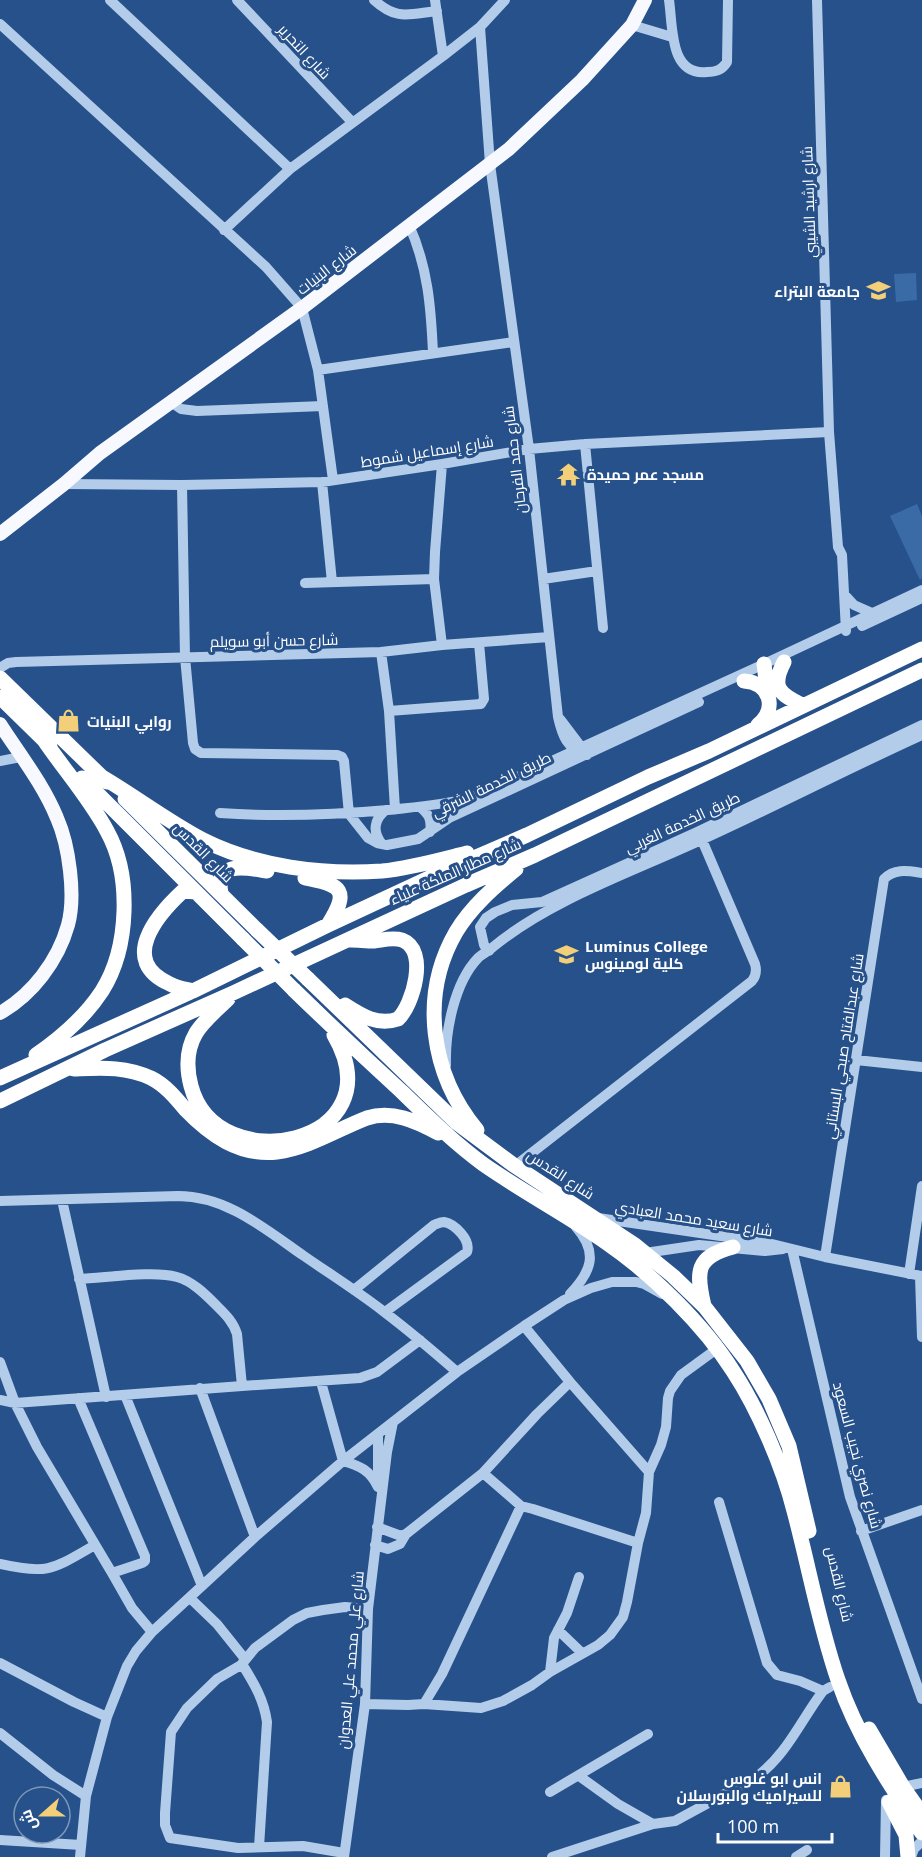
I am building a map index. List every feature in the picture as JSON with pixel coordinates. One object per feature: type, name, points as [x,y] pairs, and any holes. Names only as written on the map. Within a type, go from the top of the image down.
[{"type":"highway","name":"شارع مطار الملكة علياء","points":[[4,1077],[193,991],[328,925],[527,835],[922,649]]},
{"type":"highway","points":[[784,662],[778,675],[778,688],[786,698],[802,705]]},
{"type":"highway","points":[[756,727],[768,713],[765,667]]},
{"type":"highway","name":"شارع مطار الملكة علياء","points":[[0,1101],[105,1050],[535,855],[922,670]]},
{"type":"highway","name":"شارع القدس","points":[[0,678],[457,1123],[515,1166],[596,1218],[639,1257],[718,1348],[746,1390],[784,1477],[838,1681],[870,1753],[922,1833]]},
{"type":"highway","points":[[744,681],[759,685],[768,697]]},
{"type":"highway","name":"شارع القدس","points":[[0,697],[326,1022],[458,1144],[524,1191],[673,1276],[704,1306],[747,1360],[783,1430],[794,1464],[825,1602],[846,1680],[871,1734],[903,1787],[920,1804]]},
{"type":"highway","points":[[4,1077],[57,1040],[86,1012],[102,990],[116,961],[123,924],[123,884],[119,862],[109,833],[88,799],[44,740]]},
{"type":"highway","points":[[102,777],[134,796],[163,818],[205,841],[247,857],[295,868],[322,871],[383,871],[425,864],[527,835]]},
{"type":"highway","points":[[496,1153],[463,1113],[449,1088],[440,1064],[434,1029],[436,990],[446,951],[467,915],[483,898],[535,855]]},
{"type":"highway","points":[[221,893],[220,880],[235,867],[332,884],[338,889],[340,904],[328,925]]},
{"type":"highway","points":[[193,991],[171,985],[161,979],[151,969],[144,955],[145,944],[151,929],[163,910],[183,891],[196,892]]},
{"type":"highway","points":[[337,1006],[345,1005],[375,1021],[393,1021],[398,1019],[409,1004],[416,976],[414,951],[405,942],[392,939],[348,940]]},
{"type":"highway","points":[[233,993],[201,1026],[188,1053],[187,1065],[192,1092],[198,1104],[213,1122],[239,1136],[270,1142],[291,1140],[317,1129],[333,1116],[346,1093],[348,1072],[340,1046],[326,1022]]},
{"type":"highway","points":[[68,1069],[112,1067],[141,1074],[164,1088],[211,1133],[228,1144],[245,1150],[276,1152],[294,1148],[380,1115],[398,1116],[428,1127],[458,1144]]},
{"type":"highway","points":[[704,1306],[699,1280],[703,1264],[713,1253],[733,1247]]},
{"type":"highway","points":[[754,1408],[759,1410],[764,1408],[769,1399]]},
{"type":"highway","points":[[784,1477],[782,1494],[826,1689],[906,1835],[909,1857]]},
{"type":"main road","name":"شارع البنيات","points":[[0,534],[100,453],[302,308],[490,164],[567,96],[632,25],[645,0]]},
{"type":"main road","points":[[0,724],[43,789],[58,819],[63,834],[70,876],[68,924],[59,949],[38,982],[15,1005],[0,1013]]},
{"type":"street","points":[[110,0],[290,169]]},
{"type":"street","name":"شارع التحرير","points":[[237,0],[352,122]]},
{"type":"street","points":[[374,0],[399,15],[436,6],[443,56]]},
{"type":"street","points":[[224,230],[290,169],[480,27],[505,0]]},
{"type":"street","points":[[669,0],[672,37],[678,55],[687,68],[698,73],[716,72],[727,62],[728,0]]},
{"type":"street","name":"شارع ارشيد الشيبي","points":[[817,0],[829,432],[838,547],[842,555],[843,631]]},
{"type":"street","points":[[0,24],[266,267],[302,308],[318,370],[323,406],[332,582]]},
{"type":"street","points":[[632,25],[672,37]]},
{"type":"street","name":"شارع حمد الفرحان","points":[[480,27],[490,164],[529,449],[558,717],[582,751]]},
{"type":"street","points":[[409,225],[419,247],[424,266],[432,315],[433,353]]},
{"type":"street","points":[[318,370],[513,342]]},
{"type":"street","points":[[171,402],[181,409],[197,411],[323,406]]},
{"type":"street","name":"شارع إسماعيل شموط","points":[[64,484],[182,485],[327,481],[529,449],[585,444],[829,432]]},
{"type":"street","points":[[585,444],[603,628]]},
{"type":"street","points":[[442,464],[434,579],[442,645]]},
{"type":"street","points":[[182,485],[185,657],[195,749],[201,753],[338,755],[342,757],[349,814],[368,838],[382,844]]},
{"type":"street","name":"شارع ارشيد الشيبي","points":[[838,547],[835,556],[843,631]]},
{"type":"street","points":[[543,579],[597,572]]},
{"type":"street","points":[[305,583],[434,579]]},
{"type":"street","name":"طريق الخدمة الشرقي","points":[[220,813],[349,814],[420,807],[471,798],[744,681],[765,667],[784,662],[872,613],[922,590]]},
{"type":"street","points":[[844,594],[854,605],[872,613]]},
{"type":"street","name":"طريق الخدمة الشرقي","points":[[382,844],[411,841],[424,836],[444,821],[582,751],[843,631],[922,598]]},
{"type":"street","name":"شارع حسن أبو سويلم","points":[[0,668],[8,663],[16,662],[381,652],[549,637]]},
{"type":"street","points":[[389,711],[481,704],[484,699],[479,643]]},
{"type":"street","points":[[381,652],[389,711],[390,810],[378,818],[376,823],[376,835],[382,844]]},
{"type":"street","name":"طريق الخدمة الغربي","points":[[449,1088],[446,1052],[454,1008],[460,988],[479,958],[531,920],[600,881],[922,725]]},
{"type":"street","name":"طريق الخدمة الغربي","points":[[489,951],[484,945],[480,927],[490,915],[512,905],[542,902],[702,840],[922,735]]},
{"type":"street","points":[[0,761],[21,757]]},
{"type":"street","points":[[420,807],[430,817],[430,832]]},
{"type":"street","points":[[515,1166],[754,978],[755,964],[702,840]]},
{"type":"street","name":"شارع عبدالفتاح صبحي البستاني","points":[[825,1257],[884,879],[898,871],[922,873]]},
{"type":"street","points":[[856,1060],[922,1067]]},
{"type":"street","points":[[922,1186],[917,1275],[922,1337]]},
{"type":"street","points":[[0,1201],[186,1196],[214,1201],[240,1212],[354,1290],[385,1312],[457,1372]]},
{"type":"street","points":[[62,1200],[106,1396]]},
{"type":"street","points":[[564,1300],[582,1281],[588,1271],[590,1261],[585,1239],[566,1216]]},
{"type":"street","name":"شارع سعيد محمد العبادي","points":[[596,1218],[768,1243],[917,1275]]},
{"type":"street","points":[[354,1290],[434,1225],[441,1222],[446,1223],[465,1236],[469,1245],[467,1252],[385,1312]]},
{"type":"street","name":"شارع سعيد محمد العبادي","points":[[639,1257],[699,1245],[765,1251],[789,1249]]},
{"type":"street","name":"شارع نصري نجيب السعود","points":[[789,1249],[846,1484],[922,1699]]},
{"type":"street","points":[[79,1279],[152,1274],[171,1276],[188,1282],[205,1294],[235,1327],[242,1386]]},
{"type":"street","points":[[80,1857],[86,1796],[107,1718],[127,1666],[135,1651],[152,1632],[255,1537],[343,1461],[457,1372],[564,1300],[601,1284],[624,1281],[644,1284],[678,1304]]},
{"type":"street","points":[[524,1326],[649,1472]]},
{"type":"street","points":[[0,1400],[15,1402],[125,1395],[200,1388],[321,1382],[369,1376],[420,1341]]},
{"type":"street","points":[[365,1704],[424,1704],[481,1708],[494,1705],[517,1694],[598,1645],[610,1635],[623,1617],[646,1513],[649,1472],[661,1445],[666,1426],[668,1398],[681,1375],[718,1348]]},
{"type":"street","points":[[0,1362],[15,1402],[37,1447],[132,1608],[152,1632]]},
{"type":"street","points":[[321,1382],[343,1461]]},
{"type":"street","points":[[375,1545],[392,1549],[400,1544],[406,1534],[483,1473],[570,1382]]},
{"type":"street","points":[[200,1388],[255,1537]]},
{"type":"street","points":[[125,1395],[202,1586]]},
{"type":"street","points":[[78,1398],[146,1556],[142,1563],[112,1574]]},
{"type":"street","name":"شارع علي محمد علي العدوان","points":[[344,1855],[365,1704],[368,1609],[375,1545],[393,1422]]},
{"type":"street","name":"شارع علي محمد علي العدوان","points":[[378,1434],[378,1487],[381,1502]]},
{"type":"street","points":[[343,1461],[363,1467],[373,1476],[378,1487]]},
{"type":"street","points":[[483,1473],[521,1506],[638,1543]]},
{"type":"street","points":[[552,1857],[652,1824],[683,1818],[766,1770],[783,1751],[826,1689],[777,1675],[766,1663],[719,1502]]},
{"type":"street","points":[[424,1704],[442,1674],[521,1506]]},
{"type":"street","points":[[861,1531],[922,1510]]},
{"type":"street","points":[[378,1527],[401,1536],[406,1534]]},
{"type":"street","points":[[0,1564],[26,1570],[48,1569],[95,1545]]},
{"type":"street","points":[[550,1672],[554,1638],[567,1614],[579,1576]]},
{"type":"street","points":[[190,1598],[217,1624],[243,1661],[264,1703],[267,1722],[259,1847]]},
{"type":"street","points":[[344,1855],[303,1846],[238,1848],[170,1838],[165,1825],[171,1732],[187,1708],[202,1693],[280,1628],[308,1613],[345,1608],[368,1609]]},
{"type":"street","points":[[558,1630],[582,1653]]},
{"type":"street","points":[[0,1663],[107,1718]]},
{"type":"street","points":[[0,1733],[53,1775],[86,1796]]},
{"type":"street","points":[[550,1792],[648,1734]]},
{"type":"street","points":[[579,1776],[652,1824]]},
{"type":"street","points":[[903,1787],[922,1783]]},
{"type":"street","points":[[885,1857],[886,1796]]},
{"type":"street","points":[[0,1840],[81,1845]]},
{"type":"street","points":[[909,1857],[922,1841]]},
{"type":"street","points":[[796,1857],[807,1850]]},
{"type":"shaded area","points":[[916,273],[917,300],[896,302],[894,274]]},
{"type":"shaded area","points":[[917,504],[922,516],[922,578],[920,580],[890,516]]},
{"type":"place","name":"جامعة البتراء","points":[[878,291]]},
{"type":"place","name":"مسجد عمر حميدة","points":[[569,474]]},
{"type":"place","name":"روابي البنيات","points":[[69,721]]},
{"type":"place","name":"Luminus College كلية لومينوس","points":[[567,955]]},
{"type":"place","name":"انس ابو غلوس للسيراميك والبورسلان","points":[[840,1787]]}]
